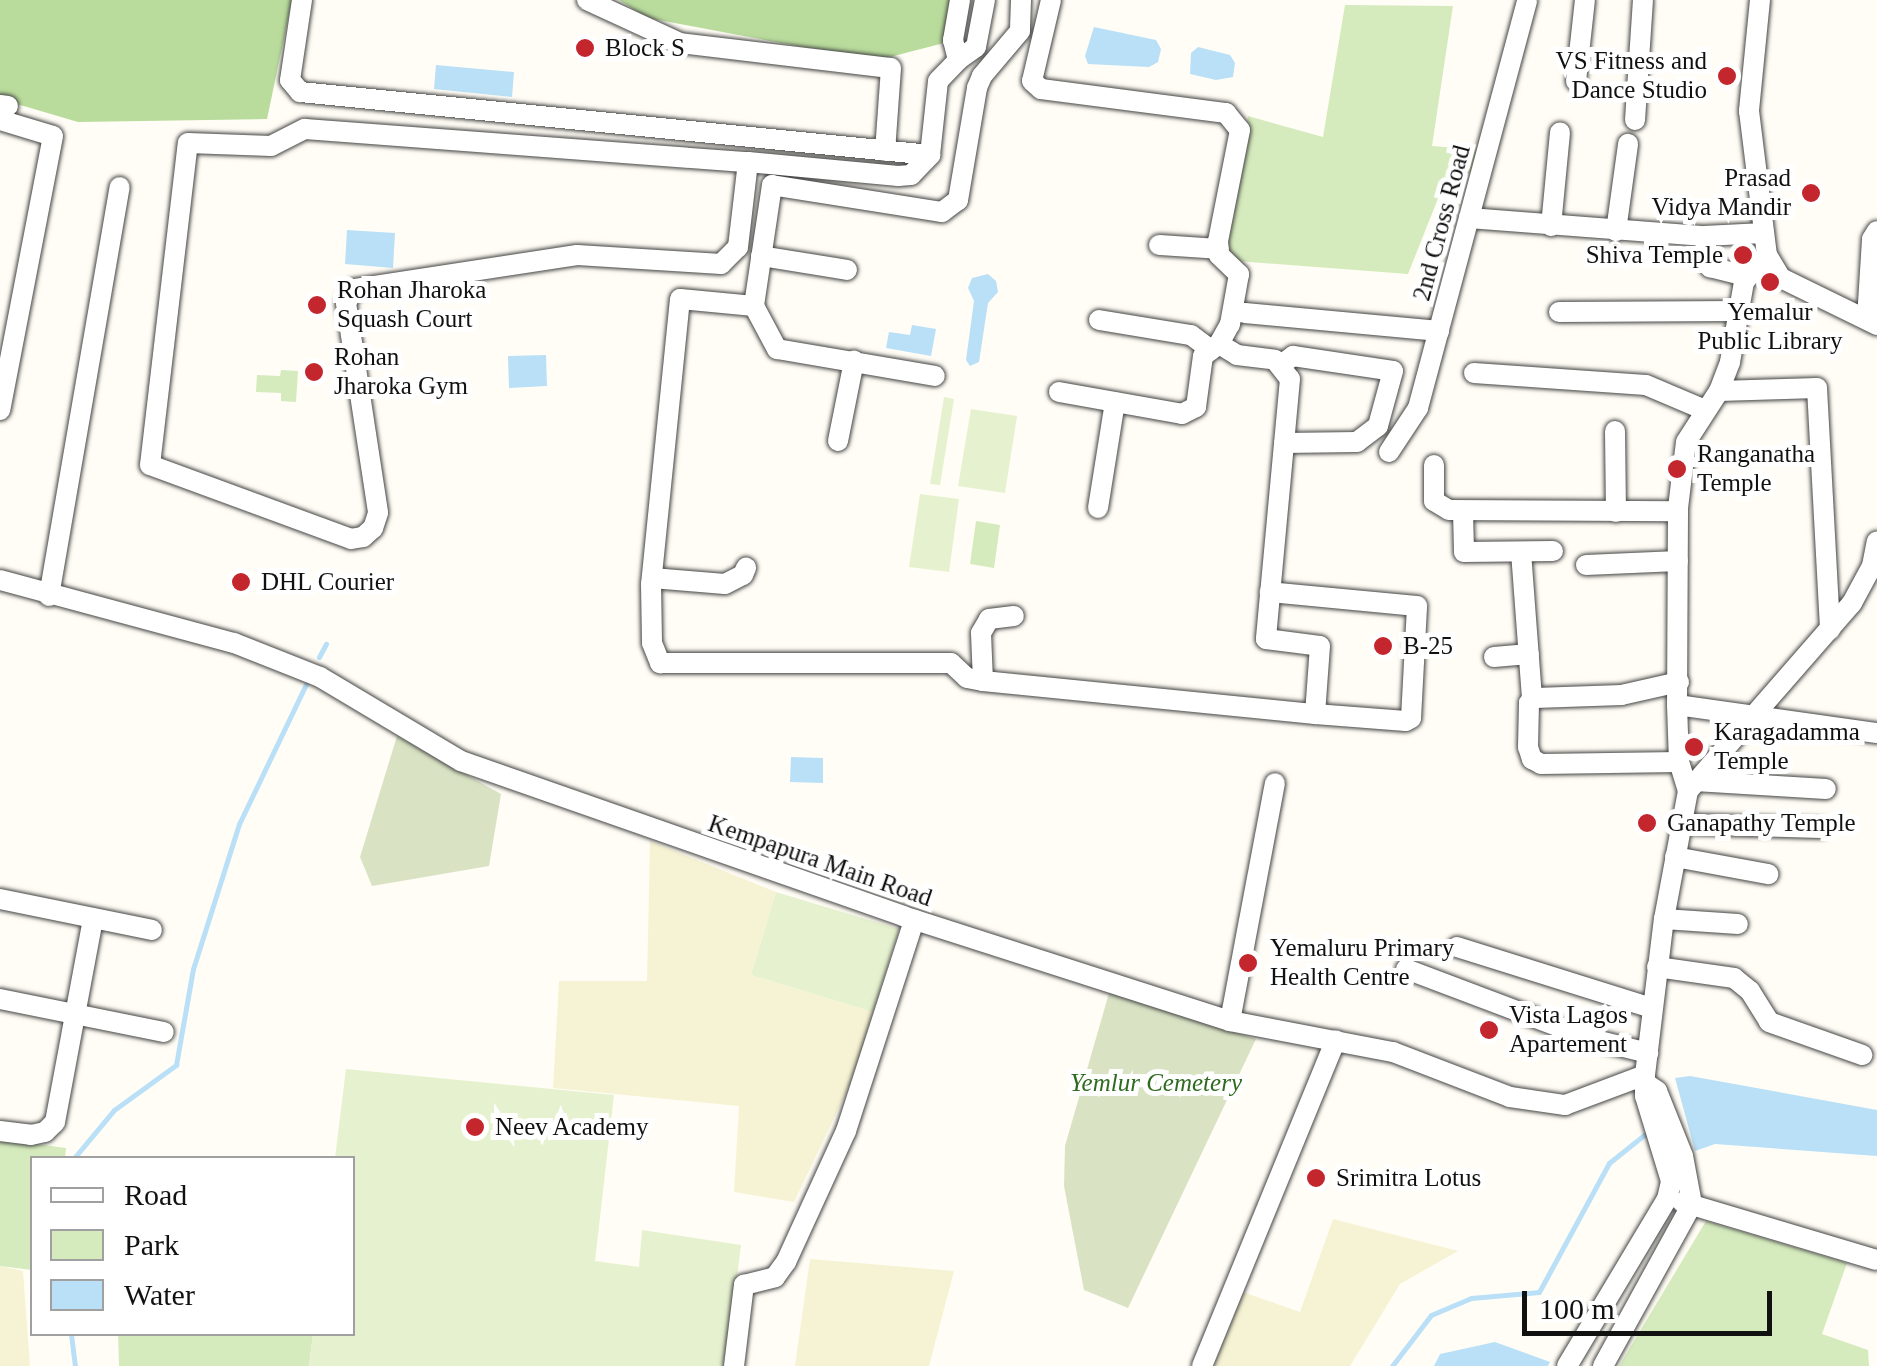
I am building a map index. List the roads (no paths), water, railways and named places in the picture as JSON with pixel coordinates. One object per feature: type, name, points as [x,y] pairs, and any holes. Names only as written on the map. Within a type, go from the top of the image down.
[{"type":"street","points":[[302,0],[290,80],[300,92],[930,155]]},
{"type":"street","points":[[587,0],[680,43],[891,68],[884,151]]},
{"type":"street","points":[[958,60],[953,40],[960,0]]},
{"type":"street","points":[[748,162],[738,248],[721,264],[577,256],[354,289],[346,303],[378,513],[373,528],[362,537],[351,539],[150,466],[188,143],[271,146],[305,129],[748,162],[898,176],[919,170],[930,155],[938,81],[976,47],[985,0]]},
{"type":"street","points":[[934,376],[777,349],[754,306],[772,186],[942,212],[958,200],[982,76],[1020,31],[1021,0]]},
{"type":"street","points":[[1050,0],[1032,80],[1041,88],[1226,112],[1240,130],[1219,249],[1219,255],[1240,274],[1230,324],[1215,347],[1203,356],[1196,407],[1182,414],[1059,392]]},
{"type":"street","name":"2nd Cross Road","points":[[1389,452],[1418,408],[1527,0]]},
{"type":"street","points":[[1576,82],[1585,0]]},
{"type":"street","points":[[1634,120],[1643,0]]},
{"type":"street","points":[[1760,0],[1749,110],[1765,244],[1781,278],[1872,322],[1872,238],[1877,232]]},
{"type":"street","points":[[1020,31],[1040,42]]},
{"type":"street","points":[[0,410],[53,136],[3,110]]},
{"type":"street","points":[[1551,226],[1560,132]]},
{"type":"street","points":[[1616,231],[1628,144]]},
{"type":"street","points":[[49,596],[120,187]]},
{"type":"street","points":[[1469,218],[1765,244]]},
{"type":"street","points":[[1704,236],[1710,267],[1747,276]]},
{"type":"street","points":[[1692,786],[1679,762],[1678,705],[1678,512],[1686,442],[1719,390],[1730,362],[1736,311],[1747,276],[1765,244]]},
{"type":"street","points":[[1160,245],[1219,249]]},
{"type":"street","points":[[762,256],[847,270]]},
{"type":"street","points":[[754,306],[680,299],[652,578],[652,642],[660,663],[951,663],[967,678],[983,681],[1315,714],[1406,721],[1411,718],[1420,612],[1412,603],[1270,592]]},
{"type":"street","points":[[1560,312],[1736,311]]},
{"type":"street","points":[[1244,313],[1439,331]]},
{"type":"street","points":[[1099,320],[1191,335],[1237,355],[1282,364],[1294,356],[1393,371],[1378,426],[1358,442],[1284,443]]},
{"type":"street","points":[[838,441],[854,362]]},
{"type":"street","points":[[1282,364],[1290,379],[1266,639],[1320,646],[1315,714]]},
{"type":"street","points":[[1474,373],[1646,384],[1705,410]]},
{"type":"street","points":[[1719,390],[1815,387],[1818,392],[1830,630]]},
{"type":"street","points":[[1098,508],[1115,402]]},
{"type":"street","points":[[1614,430],[1616,512]]},
{"type":"street","points":[[1434,465],[1434,501],[1449,510],[1678,512]]},
{"type":"street","points":[[1463,511],[1464,552],[1553,552]]},
{"type":"street","points":[[1877,541],[1872,566],[1852,602],[1692,786],[1664,919],[1648,1053],[1648,1087],[1676,1186],[1692,1204],[1877,1260]]},
{"type":"street","points":[[1520,552],[1532,700],[1528,747],[1532,759],[1541,764],[1679,762]]},
{"type":"street","points":[[1586,566],[1678,561]]},
{"type":"street","points":[[652,578],[725,584],[743,575],[746,568]]},
{"type":"street","name":"Kempapura Main Road","points":[[0,580],[234,643],[320,677],[388,713],[461,761],[914,920],[1230,1020],[1393,1052],[1510,1096],[1565,1106],[1648,1087]]},
{"type":"street","points":[[983,681],[981,633],[988,619],[1014,616]]},
{"type":"street","points":[[1494,657],[1529,654]]},
{"type":"street","points":[[1532,700],[1622,695],[1679,682]]},
{"type":"street","points":[[1678,705],[1877,733]]},
{"type":"street","points":[[1230,1020],[1274,783]]},
{"type":"street","points":[[1692,786],[1826,789]]},
{"type":"street","points":[[1682,824],[1820,828]]},
{"type":"street","points":[[1675,857],[1768,874]]},
{"type":"street","points":[[0,900],[152,930]]},
{"type":"street","points":[[0,1131],[31,1135],[45,1132],[56,1122],[93,919]]},
{"type":"street","points":[[1664,919],[1738,924]]},
{"type":"street","points":[[734,1366],[744,1285],[775,1278],[786,1262],[846,1131],[914,920]]},
{"type":"street","points":[[1458,946],[1652,1008]]},
{"type":"street","points":[[1657,967],[1734,978],[1750,992],[1769,1022],[1862,1055]]},
{"type":"street","points":[[1406,969],[1591,1039],[1648,1053]]},
{"type":"street","points":[[0,999],[164,1032]]},
{"type":"street","points":[[1202,1366],[1336,1040]]},
{"type":"street","points":[[1567,1366],[1676,1186]]},
{"type":"street","points":[[1603,1366],[1692,1204]]},
{"type":"water","points":[[1094,27],[1156,40],[1161,49],[1158,62],[1149,67],[1088,64],[1085,56]]},
{"type":"water","points":[[1198,47],[1230,55],[1235,63],[1233,77],[1216,80],[1190,74],[1191,53]]},
{"type":"water","points":[[436,65],[514,72],[512,97],[434,89]]},
{"type":"water","points":[[347,230],[395,233],[393,268],[345,264]]},
{"type":"water","points":[[988,274],[996,281],[998,292],[988,303],[979,362],[970,366],[966,360],[974,301],[968,288],[972,278]]},
{"type":"water","points":[[912,325],[936,329],[931,356],[886,348],[889,332],[910,335]]},
{"type":"water","points":[[546,355],[547,386],[509,388],[508,356]]},
{"type":"water","points":[[791,757],[823,758],[823,783],[790,782]]},
{"type":"water","points":[[1690,1076],[1877,1110],[1877,1156],[1715,1144],[1695,1151],[1675,1078]]},
{"type":"water","points":[[1495,1342],[1550,1362],[1548,1366],[1434,1366],[1440,1354]]},
{"type":"waterway","points":[[319,657],[326,644]]},
{"type":"waterway","points":[[76,1156],[114,1110],[176,1065],[193,969],[239,824],[306,684]]},
{"type":"waterway","points":[[1392,1366],[1431,1315],[1471,1298],[1539,1292],[1609,1163],[1644,1135],[1653,1133]]},
{"type":"waterway","points":[[71,1336],[75,1366]]},
{"type":"place","name":"Block S","points":[[585,48]]},
{"type":"place","name":"VS Fitness and Dance Studio","points":[[1727,76]]},
{"type":"place","name":"Prasad Vidya Mandir","points":[[1811,193]]},
{"type":"place","name":"Shiva Temple","points":[[1743,255]]},
{"type":"place","name":"Yemalur Public Library","points":[[1770,282]]},
{"type":"place","name":"Rohan Jharoka Squash Court","points":[[317,305]]},
{"type":"place","name":"Rohan Jharoka Gym","points":[[314,372]]},
{"type":"place","name":"Ranganatha Temple","points":[[1677,469]]},
{"type":"place","name":"DHL Courier","points":[[241,582]]},
{"type":"place","name":"B-25","points":[[1383,646]]},
{"type":"place","name":"Karagadamma Temple","points":[[1694,747]]},
{"type":"place","name":"Ganapathy Temple","points":[[1647,823]]},
{"type":"place","name":"Yemaluru Primary Health Centre","points":[[1248,963]]},
{"type":"place","name":"Vista Lagos Apartement","points":[[1489,1030]]},
{"type":"place","name":"Neev Academy","points":[[475,1127]]},
{"type":"place","name":"Srimitra Lotus","points":[[1316,1178]]},
{"type":"park label","name":"Yemlur Cemetery","points":[[1156,1083]]}]
